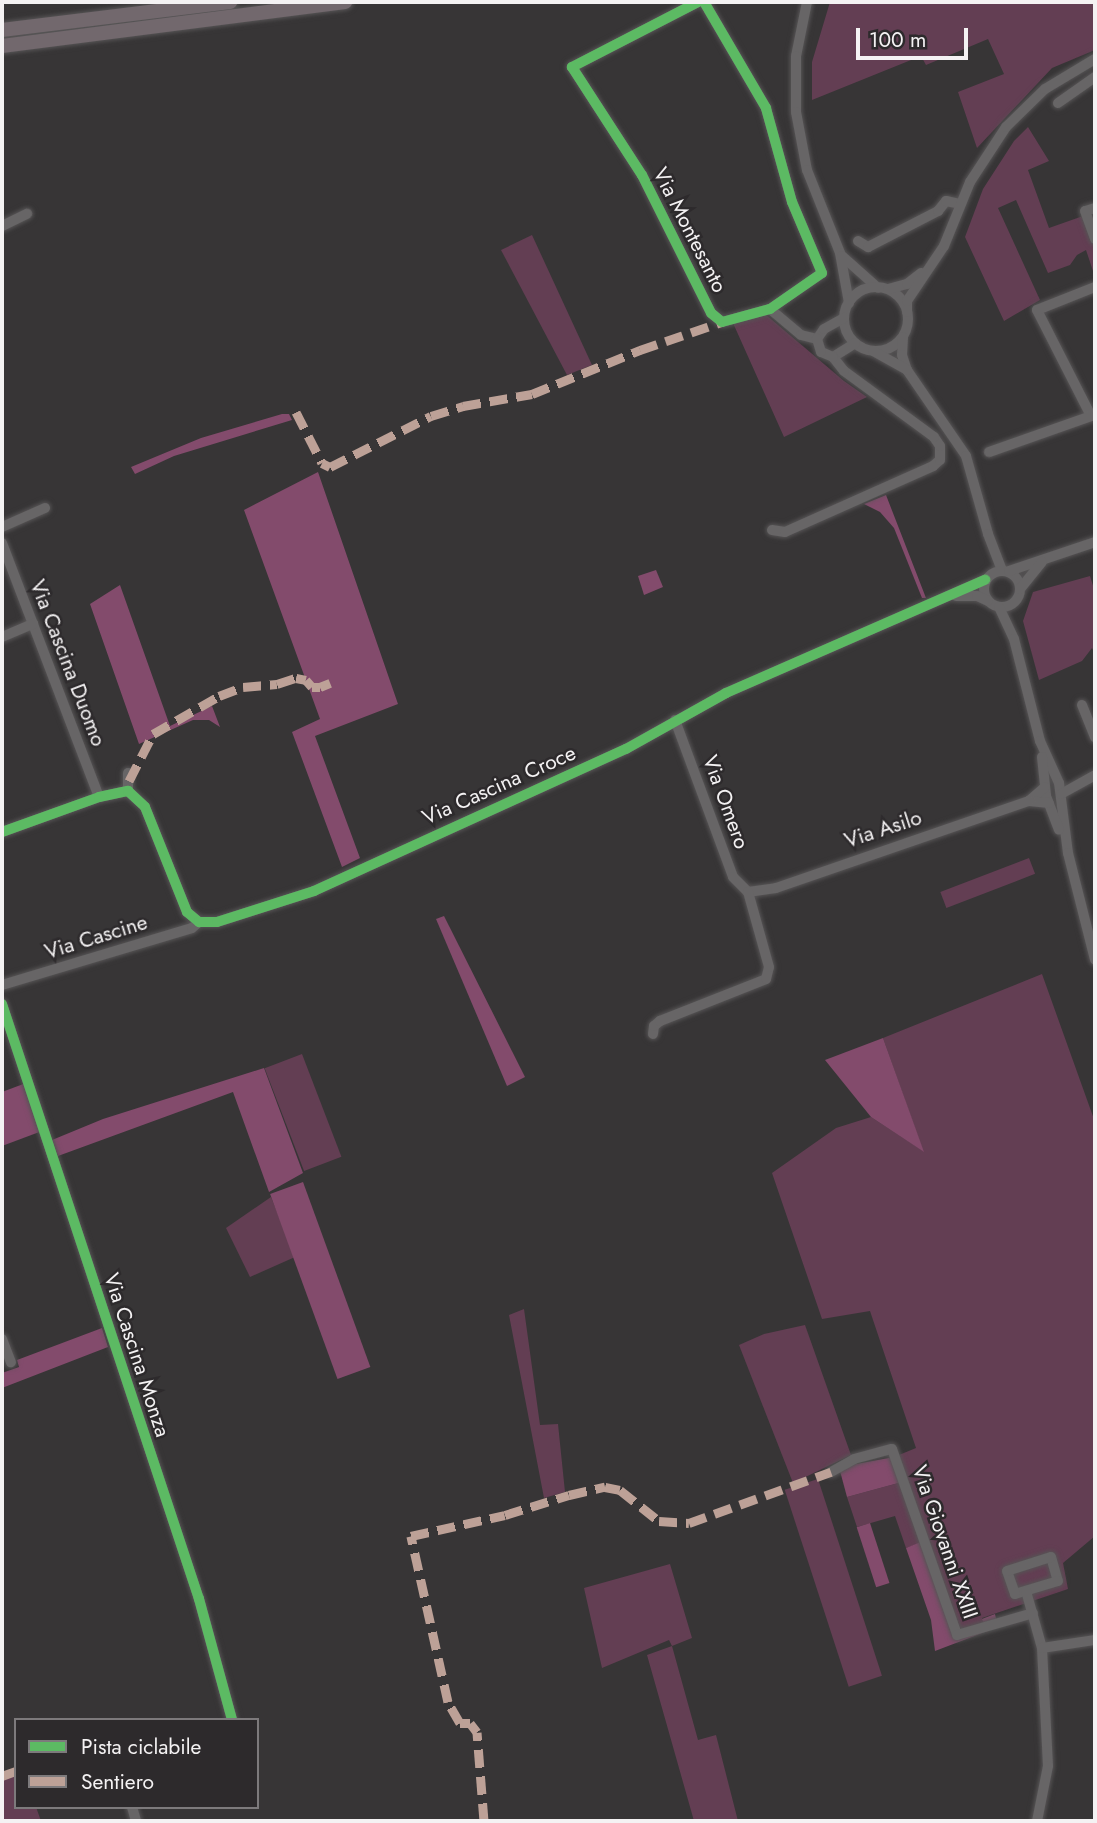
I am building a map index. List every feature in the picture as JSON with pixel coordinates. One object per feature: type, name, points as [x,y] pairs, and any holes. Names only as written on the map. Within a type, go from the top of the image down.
[{"type":"highway","points":[[2,30],[230,2]]},
{"type":"highway","points":[[2,47],[345,2]]},
{"type":"street","name":"Via Montesanto","points":[[698,2],[575,63],[572,71],[642,175],[715,319],[722,321],[770,309],[822,273],[792,202],[766,108],[704,2]]},
{"type":"street","points":[[807,2],[796,56],[796,112],[807,170],[839,253],[849,303]]},
{"type":"street","points":[[1020,589],[1017,579],[1006,571],[988,534],[966,456],[907,370],[902,355],[907,302],[949,236],[960,204],[985,156],[1027,105],[1057,80],[1095,59]]},
{"type":"street","points":[[1058,103],[1095,77]]},
{"type":"street","points":[[858,241],[868,247],[938,211],[946,201],[960,204]]},
{"type":"street","points":[[1095,208],[1085,211],[1095,239]]},
{"type":"street","points":[[2,226],[27,214]]},
{"type":"street","points":[[839,253],[882,289],[900,298],[907,312]]},
{"type":"street","points":[[907,370],[855,343],[848,334],[844,318],[849,303],[861,291],[907,284],[934,261]]},
{"type":"street","points":[[989,452],[1093,416],[1037,310],[1095,287]]},
{"type":"street","points":[[770,309],[801,335],[817,339]]},
{"type":"street","points":[[844,318],[820,332],[817,339],[821,352],[837,356],[855,343]]},
{"type":"street","points":[[873,351],[890,348],[903,337]]},
{"type":"street","points":[[772,530],[785,532],[933,466],[940,460],[940,446],[934,437],[841,367],[837,356]]},
{"type":"street","points":[[2,527],[45,508]]},
{"type":"street","points":[[988,534],[987,577],[983,590],[988,601],[999,607],[1014,639],[1040,741],[1049,803],[1068,853],[1095,960]]},
{"type":"street","name":"Via Cascina Duomo","points":[[2,542],[99,797]]},
{"type":"street","points":[[987,577],[1022,569],[1046,557],[1095,542]]},
{"type":"street","points":[[1014,639],[1013,604],[1020,589],[1046,557]]},
{"type":"street","name":"Via Cascina Croce","points":[[199,922],[208,923],[230,918],[314,891],[590,766],[726,693],[945,598],[987,577]]},
{"type":"street","name":"Via Cascina Croce","points":[[945,598],[965,595],[988,601]]},
{"type":"street","points":[[999,607],[1013,604]]},
{"type":"street","points":[[2,637],[33,624]]},
{"type":"street","points":[[1082,705],[1095,737]]},
{"type":"street","name":"Via Omero","points":[[653,1034],[654,1026],[660,1021],[766,979],[769,967],[748,892],[733,877],[675,720]]},
{"type":"street","points":[[1040,741],[1061,794],[1068,853]]},
{"type":"street","points":[[128,774],[128,791],[145,807],[187,912],[199,922]]},
{"type":"street","points":[[1057,779],[1068,781],[1091,777]]},
{"type":"street","points":[[1061,794],[1091,777]]},
{"type":"street","name":"Via Asilo","points":[[748,892],[776,888],[1029,801],[1045,786]]},
{"type":"street","points":[[2,832],[99,797],[128,791]]},
{"type":"street","name":"Via Asilo","points":[[1029,801],[1049,803]]},
{"type":"street","name":"Via Cascine","points":[[2,985],[111,954],[192,928],[199,922]]},
{"type":"street","name":"Via Cascina Monza","points":[[2,1004],[199,1599],[231,1718]]},
{"type":"street","points":[[2,1339],[11,1362]]},
{"type":"street","name":"Via Giovanni XXIII","points":[[831,1472],[854,1459],[892,1450],[957,1635],[1033,1613]]},
{"type":"street","points":[[1051,1557],[1058,1581],[1026,1591],[1014,1594],[1007,1571],[1051,1557]]},
{"type":"street","points":[[1026,1591],[1042,1648],[1048,1766],[1037,1821]]},
{"type":"street","points":[[1042,1648],[1095,1640]]},
{"type":"shaded area","points":[[830,2],[1095,2],[1095,50],[1052,68],[977,148],[958,92],[1004,74],[988,39],[926,65],[921,56],[812,100],[812,62]]},
{"type":"shaded area","points":[[1028,127],[1049,161],[1028,170],[1049,228],[1083,216],[1095,250],[1095,277],[1086,250],[1077,255],[1070,265],[1048,273],[1016,200],[998,208],[1040,300],[1004,321],[965,237],[983,189],[1014,141]]},
{"type":"shaded area","points":[[532,235],[592,365],[567,375],[501,250]]},
{"type":"shaded area","points":[[764,313],[844,381],[867,397],[784,437],[733,323]]},
{"type":"shaded area","points":[[289,414],[292,420],[174,456],[135,474],[131,467],[201,438]]},
{"type":"shaded area","points":[[318,472],[398,704],[315,736],[360,858],[342,867],[292,732],[320,719],[244,510]]},
{"type":"shaded area","points":[[886,495],[926,598],[922,598],[894,528],[880,512],[864,504]]},
{"type":"shaded area","points":[[656,570],[663,587],[644,595],[638,576]]},
{"type":"shaded area","points":[[1090,576],[1095,592],[1095,654],[1092,648],[1082,661],[1039,680],[1023,621],[1033,592]]},
{"type":"shaded area","points":[[120,585],[170,726],[212,706],[220,727],[209,720],[193,720],[139,744],[90,604]]},
{"type":"shaded area","points":[[1029,858],[1035,874],[946,908],[940,892]]},
{"type":"shaded area","points":[[444,916],[525,1077],[507,1086],[436,919]]},
{"type":"shaded area","points":[[1042,974],[1095,1122],[1095,1536],[1063,1563],[1068,1589],[982,1618],[984,1624],[954,1633],[923,1542],[906,1548],[895,1516],[857,1527],[847,1497],[902,1482],[894,1457],[916,1448],[870,1311],[822,1319],[772,1173],[836,1128],[871,1117],[923,1151],[883,1038]]},
{"type":"shaded area","points":[[883,1038],[924,1152],[871,1117],[825,1060]]},
{"type":"shaded area","points":[[302,1054],[341,1157],[304,1171],[265,1068]]},
{"type":"shaded area","points":[[264,1068],[303,1173],[269,1192],[233,1092],[58,1156],[52,1140],[103,1119]]},
{"type":"shaded area","points":[[26,1083],[42,1131],[2,1146],[2,1092]]},
{"type":"shaded area","points":[[303,1182],[370,1367],[337,1379],[270,1194]]},
{"type":"shaded area","points":[[271,1197],[295,1257],[250,1277],[226,1228]]},
{"type":"shaded area","points":[[524,1309],[540,1425],[558,1424],[565,1492],[544,1498],[509,1315]]},
{"type":"shaded area","points":[[805,1325],[851,1455],[793,1483],[739,1345],[764,1334]]},
{"type":"shaded area","points":[[102,1328],[108,1347],[2,1388],[2,1373],[19,1367],[17,1360]]},
{"type":"shaded area","points":[[894,1457],[902,1482],[847,1497],[840,1471],[856,1464]]},
{"type":"shaded area","points":[[818,1479],[882,1676],[849,1687],[785,1490]]},
{"type":"shaded area","points":[[870,1523],[889,1583],[876,1587],[857,1527]]},
{"type":"shaded area","points":[[923,1541],[954,1633],[984,1624],[982,1619],[995,1614],[998,1627],[935,1651],[931,1620],[906,1548]]},
{"type":"shaded area","points":[[670,1564],[692,1638],[672,1646],[669,1640],[602,1668],[584,1588]]},
{"type":"shaded area","points":[[672,1646],[698,1740],[716,1735],[738,1821],[694,1821],[647,1655]]},
{"type":"shaded area","points":[[14,1773],[14,1809],[37,1809],[41,1821],[2,1821],[2,1777]]},
{"type":"marked path","points":[[296,412],[322,463],[330,467],[431,416],[463,406],[532,394],[640,350],[722,322]]},
{"type":"marked path","points":[[129,781],[153,734],[219,696],[243,687],[277,684],[296,678],[306,680],[312,687],[330,683]]},
{"type":"marked path","points":[[484,1821],[477,1732],[470,1723],[460,1723],[448,1702],[411,1536],[505,1515],[605,1487],[620,1490],[659,1521],[689,1523],[831,1472]]},
{"type":"marked path","points":[[2,1776],[14,1772]]},
{"type":"cycle path","points":[[698,2],[572,67],[642,175],[711,313],[722,322],[770,309],[822,273],[792,202],[766,108],[704,2]]},
{"type":"cycle path","points":[[2,832],[99,797],[128,791],[145,807],[187,912],[199,922],[217,922],[314,891],[626,749],[726,693],[985,580]]},
{"type":"cycle path","points":[[2,1004],[199,1599],[231,1718]]}]
